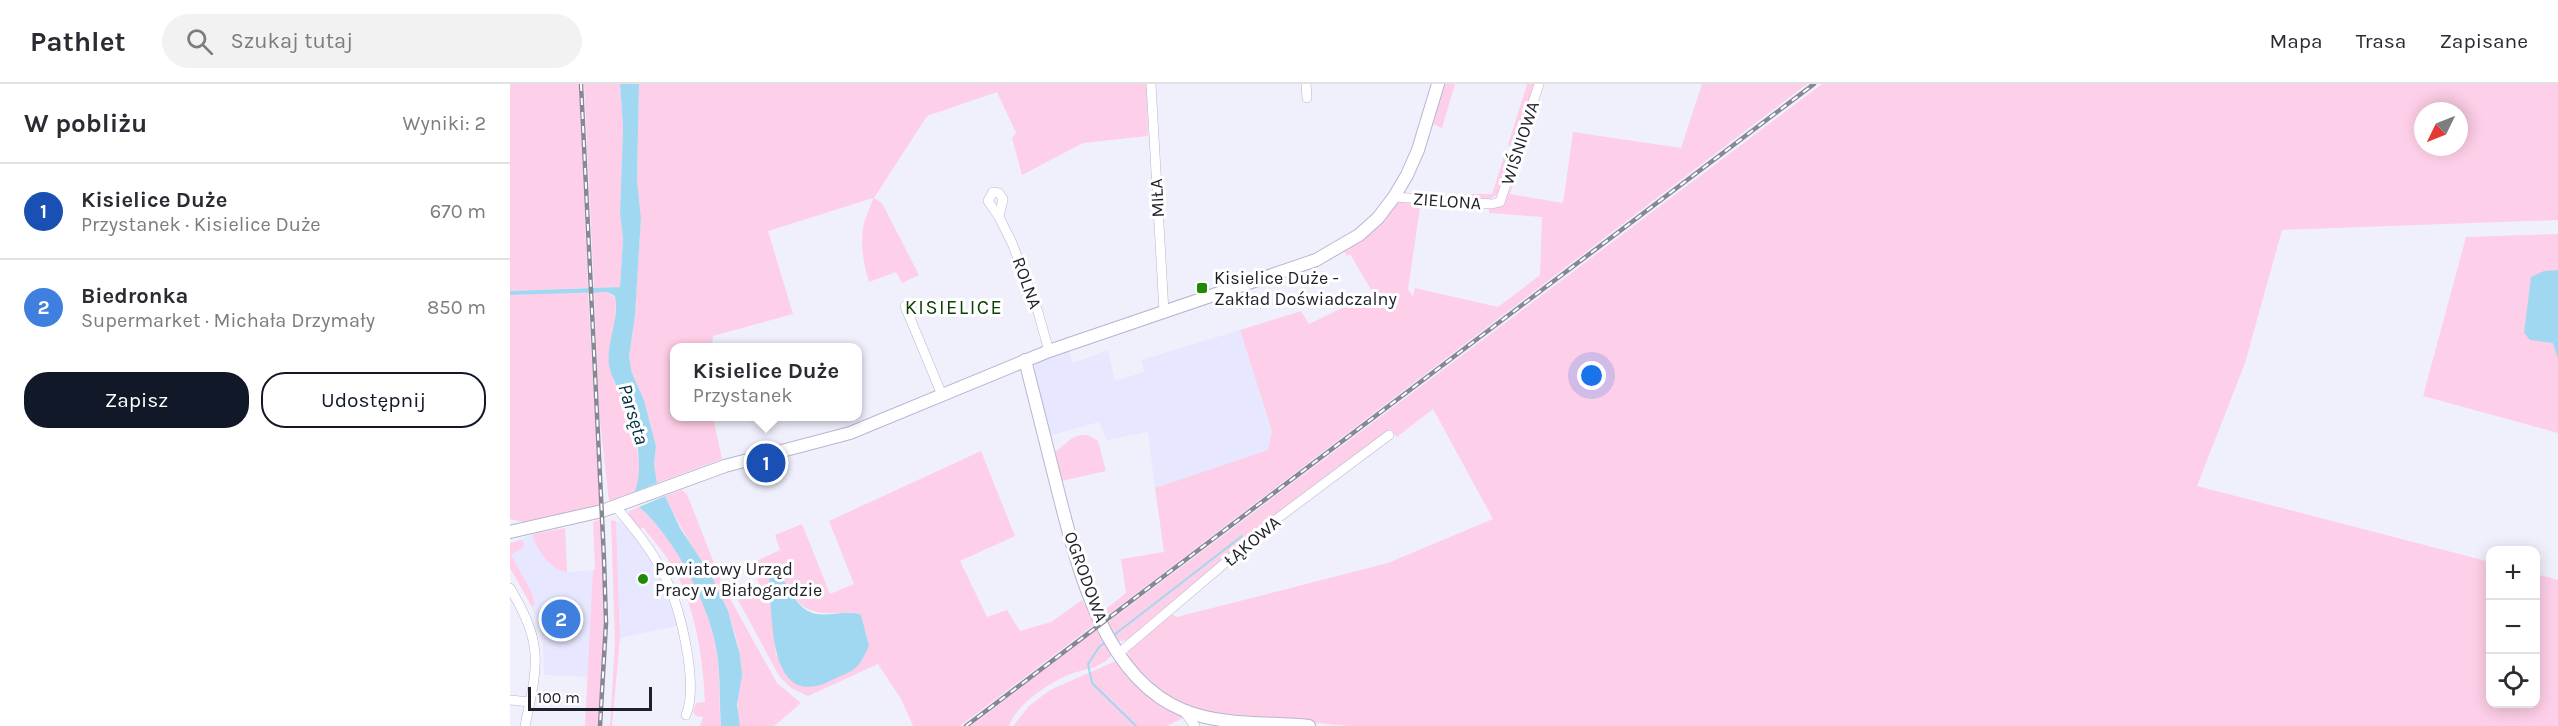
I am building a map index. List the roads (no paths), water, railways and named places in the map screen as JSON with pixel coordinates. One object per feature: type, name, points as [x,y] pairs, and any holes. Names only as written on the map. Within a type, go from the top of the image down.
[{"type":"street","name":"MIŁA","points":[[1151,84],[1164,312]]},
{"type":"street","points":[[1306,84],[1307,98]]},
{"type":"street","points":[[510,532],[586,516],[724,466],[850,433],[1048,351],[1316,260],[1359,235],[1383,212],[1394,197],[1418,150],[1438,84]]},
{"type":"street","name":"WIŚNIOWA","points":[[1500,202],[1539,84]]},
{"type":"street","name":"ZIELONA","points":[[1394,197],[1492,204],[1500,202]]},
{"type":"street","name":"ROLNA","points":[[999,217],[1025,277],[1048,351]]},
{"type":"street","points":[[904,306],[942,395]]},
{"type":"street","name":"OGRODOWA","points":[[1025,360],[1077,562],[1099,619],[1119,653],[1149,688],[1182,710],[1220,719],[1309,726]]},
{"type":"street","name":"ŁĄKOWA","points":[[1119,653],[1278,518],[1389,435]]},
{"type":"street","points":[[622,504],[656,560],[672,595],[692,682],[686,715]]},
{"type":"street","points":[[510,588],[527,618],[534,641],[536,670],[525,726]]},
{"type":"street","points":[[510,700],[530,702]]},
{"type":"street","points":[[1182,710],[1195,726]]},
{"type":"water","name":"Parsęta","points":[[620,84],[639,84],[637,180],[641,218],[635,316],[629,357],[632,373],[644,400],[656,446],[654,464],[657,483],[634,492],[639,475],[635,434],[631,416],[609,365],[609,348],[616,313],[615,296],[607,292],[510,295],[510,291],[620,287],[623,239],[620,213],[623,127]]},
{"type":"water","points":[[2558,270],[2558,359],[2553,343],[2530,340],[2524,333],[2531,277],[2544,271]]},
{"type":"water","points":[[665,496],[680,528],[711,575],[728,611],[740,655],[742,675],[737,705],[740,726],[721,726],[718,657],[712,630],[697,591],[676,552],[652,519],[639,507]]},
{"type":"water","points":[[776,568],[794,597],[808,611],[821,614],[855,613],[861,615],[869,646],[861,661],[850,672],[810,687],[795,683],[785,672],[778,656],[772,617],[769,582],[770,574]]},
{"type":"waterway","points":[[1114,635],[1242,536]]},
{"type":"waterway","points":[[1107,641],[1099,647],[1088,664],[1092,683],[1136,726]]},
{"type":"railway","points":[[581,84],[606,623],[600,726]]},
{"type":"railway","points":[[966,726],[1814,84]]},
{"type":"place","name":"Kisielice Duże - Zakład Doświadczalny","points":[[1202,288]]},
{"type":"place","name":"Kisielice Duże","points":[[766,463]]},
{"type":"place","name":"Powiatowy Urząd Pracy w Białogardzie","points":[[643,579]]},
{"type":"place","name":"Biedronka","points":[[561,619]]},
{"type":"district","name":"KISIELICE","points":[[954,307]]}]
